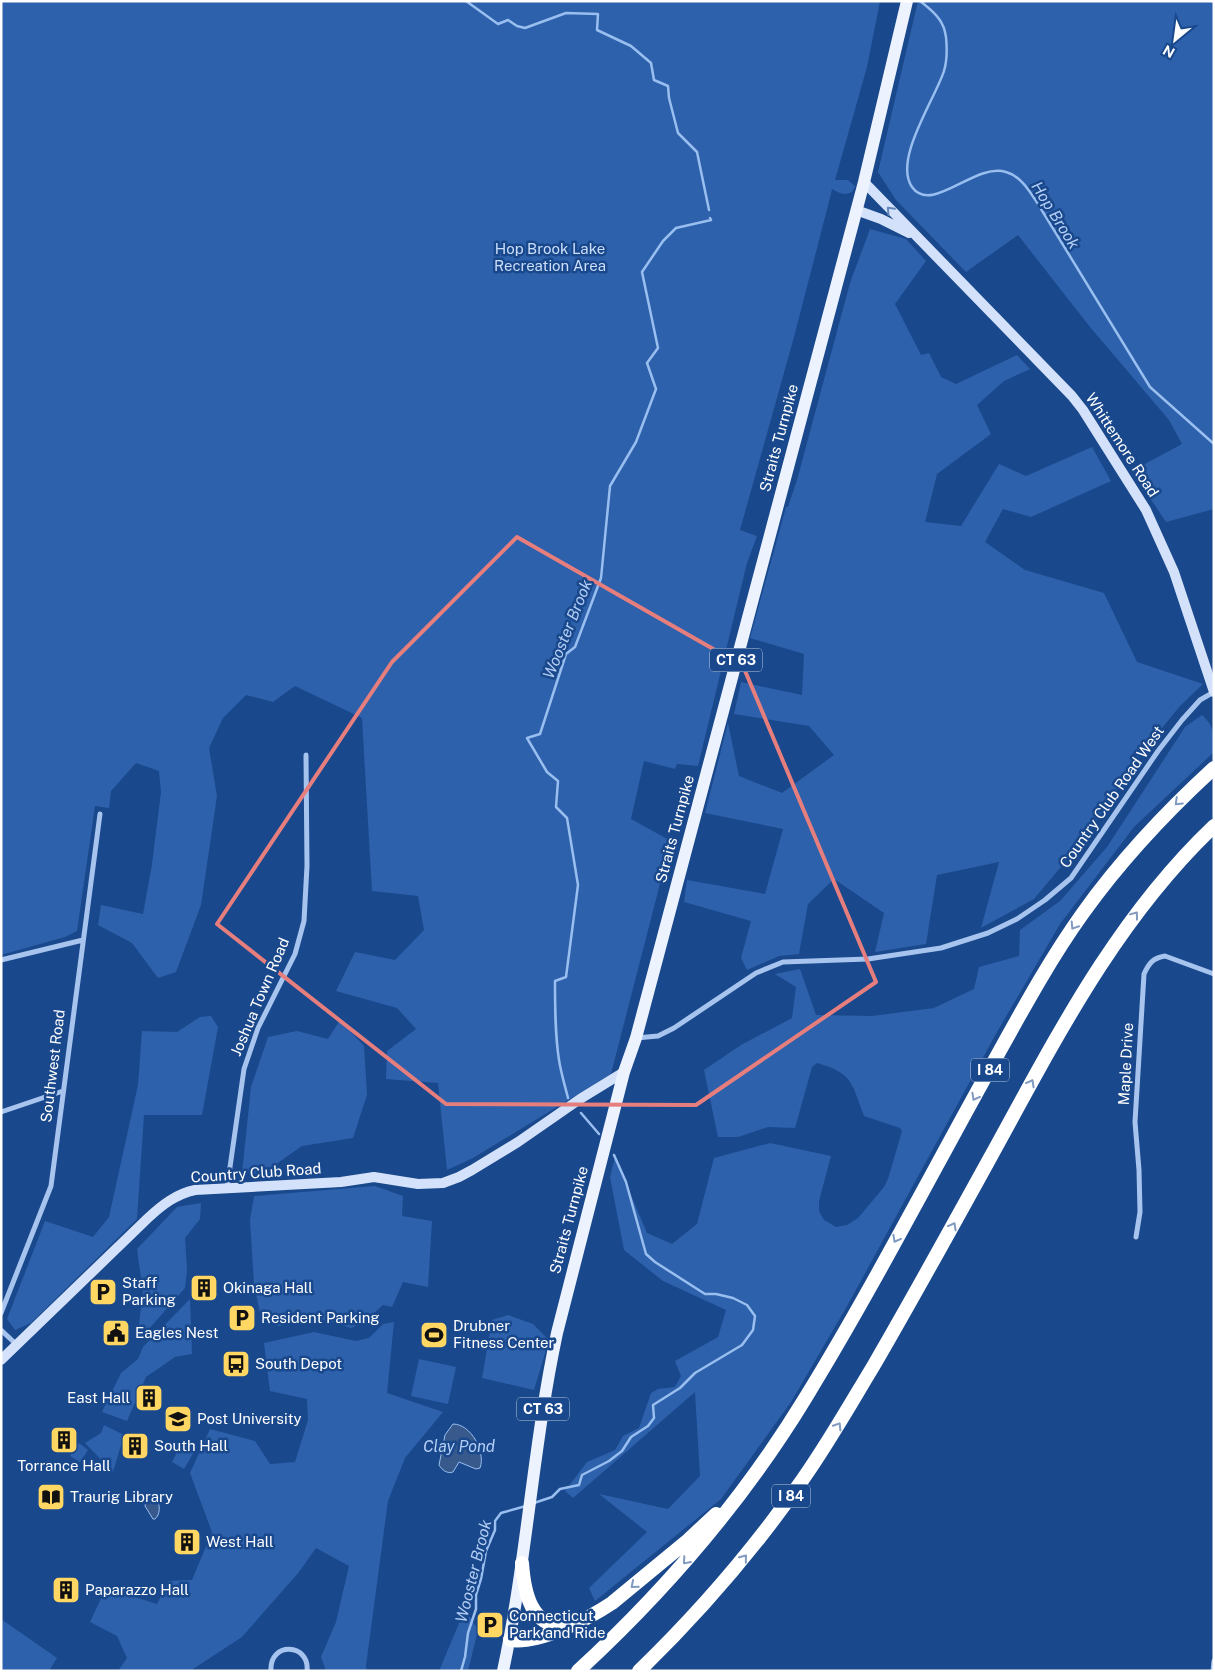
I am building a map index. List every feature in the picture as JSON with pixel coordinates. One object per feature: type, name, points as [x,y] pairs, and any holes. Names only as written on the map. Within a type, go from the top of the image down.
[{"type":"highway","name":"I 84","points":[[578,1671],[667,1582],[710,1533],[769,1454],[834,1350],[1014,1025],[1062,944],[1102,887],[1172,807],[1214,768]]},
{"type":"highway","name":"I 84","points":[[639,1671],[721,1585],[784,1506],[840,1422],[913,1299],[1064,1024],[1098,967],[1157,886],[1214,826]]},
{"type":"highway","points":[[510,1640],[524,1640],[558,1631],[587,1619],[612,1603],[701,1528],[727,1502],[769,1454]]},
{"type":"highway","points":[[522,1563],[527,1595],[539,1617],[546,1622],[560,1625],[587,1619]]},
{"type":"highway","points":[[649,1671],[721,1585]]},
{"type":"main road","name":"Straits Turnpike","points":[[503,1671],[510,1640],[554,1348],[624,1072],[636,1038],[864,182],[906,6]]},
{"type":"street","name":"Whittemore Road","points":[[864,182],[1072,396],[1083,410],[1146,510],[1174,572],[1214,692]]},
{"type":"street","name":"Whittemore Road","points":[[856,210],[881,219],[916,237]]},
{"type":"street","name":"Country Club Road West","points":[[636,1038],[658,1036],[674,1028],[756,973],[783,962],[868,959],[941,948],[988,934],[1017,919],[1046,900],[1071,878],[1158,751],[1200,700],[1214,692]]},
{"type":"street","name":"Joshua Town Road","points":[[227,1188],[244,1069],[258,1028],[295,954],[304,921],[308,866],[306,754]]},
{"type":"street","name":"Southwest Road","points":[[1,1314],[51,1186],[100,814]]},
{"type":"street","points":[[1,960],[82,940]]},
{"type":"street","name":"Maple Drive","points":[[1136,1237],[1140,1212],[1135,1122],[1144,974],[1149,963],[1157,957],[1165,956],[1214,974]]},
{"type":"street","name":"Country Club Road","points":[[1,1360],[164,1204],[178,1195],[188,1192],[227,1188],[344,1181],[374,1177],[412,1184],[434,1184],[463,1175],[518,1142],[580,1099],[624,1072]]},
{"type":"street","points":[[1,1112],[63,1091]]},
{"type":"street","points":[[1,1330],[17,1345]]},
{"type":"street","points":[[271,1671],[272,1659],[276,1654],[286,1649],[298,1651],[303,1655],[306,1660],[307,1671]]},
{"type":"street","points":[[1213,1671],[1214,1661]]},
{"type":"highlighted area","points":[[517,537],[743,666],[876,982],[696,1105],[446,1104],[217,924],[392,662]]},
{"type":"green space","name":"Hop Brook Lake Recreation Area","points":[[1,1],[880,1],[867,67],[835,180],[848,180],[855,186],[852,192],[847,194],[832,189],[794,337],[740,530],[757,536],[747,563],[698,766],[677,764],[675,769],[644,761],[631,819],[671,841],[611,1074],[473,1158],[447,1170],[438,1083],[386,1079],[387,1051],[416,1029],[397,1008],[336,991],[355,952],[395,960],[424,930],[418,896],[372,891],[362,718],[295,686],[273,702],[246,695],[223,718],[209,748],[217,796],[201,905],[176,972],[158,978],[132,943],[98,925],[101,905],[143,914],[152,864],[161,792],[159,771],[136,763],[111,791],[109,808],[95,806],[77,931],[65,937],[1,955]]},
{"type":"green space","points":[[918,1],[1214,1],[1214,509],[1166,522],[1132,471],[1182,444],[1169,420],[1090,327],[1018,235],[966,272],[896,200],[878,172]]},
{"type":"green space","points":[[870,229],[906,239],[926,261],[895,304],[921,355],[929,353],[941,377],[956,384],[1017,355],[1030,369],[1004,381],[977,405],[991,434],[937,474],[925,522],[961,526],[999,464],[1026,476],[1092,447],[1111,481],[1031,517],[1003,509],[985,542],[1025,570],[1104,593],[1137,662],[1203,684],[1180,706],[1140,755],[1086,837],[1034,899],[981,928],[999,862],[937,875],[926,944],[875,952],[884,913],[834,879],[808,904],[799,954],[779,956],[747,970],[741,958],[751,921],[684,902],[687,880],[765,894],[783,829],[705,813],[728,723],[739,776],[782,793],[834,755],[809,726],[734,714],[741,682],[802,695],[804,654],[750,638],[786,507],[788,507],[797,480],[850,283]]},
{"type":"green space","points":[[1202,715],[1212,727],[1214,752],[1134,827],[1060,924],[997,1032],[846,1308],[791,1402],[721,1499],[595,1601],[589,1588],[647,1532],[599,1494],[668,1509],[700,1476],[695,1392],[573,1498],[565,1491],[587,1462],[615,1450],[623,1436],[639,1428],[651,1393],[658,1389],[675,1387],[681,1376],[675,1361],[718,1337],[726,1310],[663,1281],[624,1250],[610,1177],[615,1157],[647,1233],[672,1244],[697,1224],[714,1158],[770,1143],[831,1156],[819,1201],[819,1211],[824,1220],[836,1227],[847,1225],[858,1218],[884,1187],[888,1179],[902,1131],[900,1128],[864,1116],[850,1081],[838,1071],[817,1063],[812,1067],[795,1128],[768,1127],[738,1137],[718,1137],[704,1070],[741,1045],[792,1018],[796,987],[775,974],[800,969],[816,1015],[872,1016],[934,1008],[974,989],[979,967],[1019,956],[1020,930],[1060,901],[1107,847],[1185,727]]},
{"type":"green space","points":[[211,1016],[218,1027],[202,1115],[144,1115],[137,1219],[31,1323],[15,1330],[7,1319],[45,1221],[93,1237],[109,1217],[138,1085],[142,1031],[177,1032],[200,1017]]},
{"type":"green space","points":[[340,1020],[364,1046],[367,1095],[353,1138],[302,1146],[262,1174],[242,1173],[251,1087],[268,1037],[297,1031],[328,1039]]},
{"type":"green space","points":[[375,1186],[403,1196],[402,1216],[432,1221],[428,1287],[403,1282],[392,1307],[383,1305],[364,1322],[351,1328],[319,1318],[279,1326],[261,1318],[254,1284],[250,1220],[254,1196]]},
{"type":"green space","points":[[201,1203],[200,1219],[185,1238],[187,1270],[185,1288],[140,1339],[138,1332],[143,1293],[137,1249],[177,1207]]},
{"type":"green space","points":[[190,1299],[192,1354],[175,1357],[146,1377],[127,1421],[102,1412],[121,1373],[138,1359],[143,1347]]},
{"type":"green space","points":[[508,1315],[533,1324],[549,1340],[534,1390],[482,1378],[492,1320]]},
{"type":"green space","points":[[394,1322],[387,1393],[443,1412],[405,1458],[388,1501],[366,1666],[367,1671],[326,1671],[321,1657],[336,1622],[349,1566],[316,1548],[299,1572],[242,1637],[190,1671],[118,1671],[127,1658],[117,1636],[90,1622],[106,1588],[157,1604],[168,1581],[192,1580],[212,1532],[190,1473],[210,1429],[255,1441],[270,1464],[295,1462],[308,1420],[307,1399],[270,1391],[264,1343],[314,1332],[356,1341],[369,1338],[383,1324]]},
{"type":"green space","points":[[419,1359],[456,1367],[448,1404],[411,1396]]},
{"type":"green space","points":[[104,1425],[124,1435],[113,1472],[85,1443],[101,1433]]},
{"type":"green space","points":[[184,1439],[197,1447],[184,1469],[172,1462]]},
{"type":"green space","points":[[79,1443],[88,1450],[80,1462],[70,1456]]},
{"type":"green space","points":[[465,1609],[478,1630],[468,1671],[439,1671]]},
{"type":"green space","points":[[1,1619],[57,1658],[49,1671],[1,1671]]},
{"type":"water","name":"Clay Pond","points":[[453,1424],[460,1425],[466,1429],[476,1440],[481,1454],[480,1468],[476,1469],[459,1462],[453,1472],[447,1472],[439,1465],[445,1435]]},
{"type":"water","points":[[156,1500],[159,1504],[159,1512],[157,1517],[153,1519],[145,1506],[146,1502]]},
{"type":"waterway","name":"Wooster Brook","points":[[466,1],[498,24],[508,20],[517,26],[525,28],[566,13],[598,14],[597,30],[631,46],[651,63],[654,80],[668,86],[669,98],[678,133],[697,152],[709,210]]},
{"type":"waterway","name":"Hop Brook","points":[[920,1],[930,9],[944,27],[946,63],[911,146],[908,175],[912,187],[921,194],[931,195],[981,174],[994,171],[1006,172],[1021,181],[1038,204],[1150,387],[1214,444]]},
{"type":"waterway","name":"Wooster Brook","points":[[568,1098],[558,1050],[555,981],[566,977],[578,885],[567,818],[556,807],[558,781],[547,772],[527,738],[540,734],[566,654],[575,647],[601,578],[610,486],[636,442],[656,389],[647,363],[658,348],[642,272],[663,241],[676,228],[711,220],[710,218]]},
{"type":"waterway","name":"Wooster Brook","points":[[581,1113],[599,1134]]},
{"type":"waterway","name":"Wooster Brook","points":[[534,1503],[552,1497],[560,1489],[579,1485],[582,1475],[609,1461],[622,1451],[631,1437],[648,1426],[654,1418],[653,1405],[680,1388],[695,1373],[742,1345],[753,1330],[755,1316],[747,1305],[733,1298],[716,1294],[705,1294],[655,1262],[646,1254],[626,1182],[614,1155]]},
{"type":"waterway","name":"Wooster Brook","points":[[461,1671],[468,1633],[476,1609],[476,1595],[486,1551],[495,1530],[495,1521],[501,1513],[526,1506]]},
{"type":"place","name":"Okinaga Hall","points":[[204,1288]]},
{"type":"place","name":"Staff Parking","points":[[103,1292]]},
{"type":"place","name":"Resident Parking","points":[[242,1318]]},
{"type":"place","name":"Eagles Nest","points":[[116,1333]]},
{"type":"place","name":"Drubner Fitness Center","points":[[434,1335]]},
{"type":"place","name":"South Depot","points":[[236,1364]]},
{"type":"place","name":"East Hall","points":[[149,1398]]},
{"type":"place","name":"Post University","points":[[178,1419]]},
{"type":"place","name":"Torrance Hall","points":[[64,1440]]},
{"type":"place","name":"South Hall","points":[[135,1446]]},
{"type":"place","name":"Traurig Library","points":[[51,1497]]},
{"type":"place","name":"West Hall","points":[[187,1542]]},
{"type":"place","name":"Paparazzo Hall","points":[[66,1590]]},
{"type":"place","name":"Connecticut Park and Ride","points":[[490,1625]]}]
